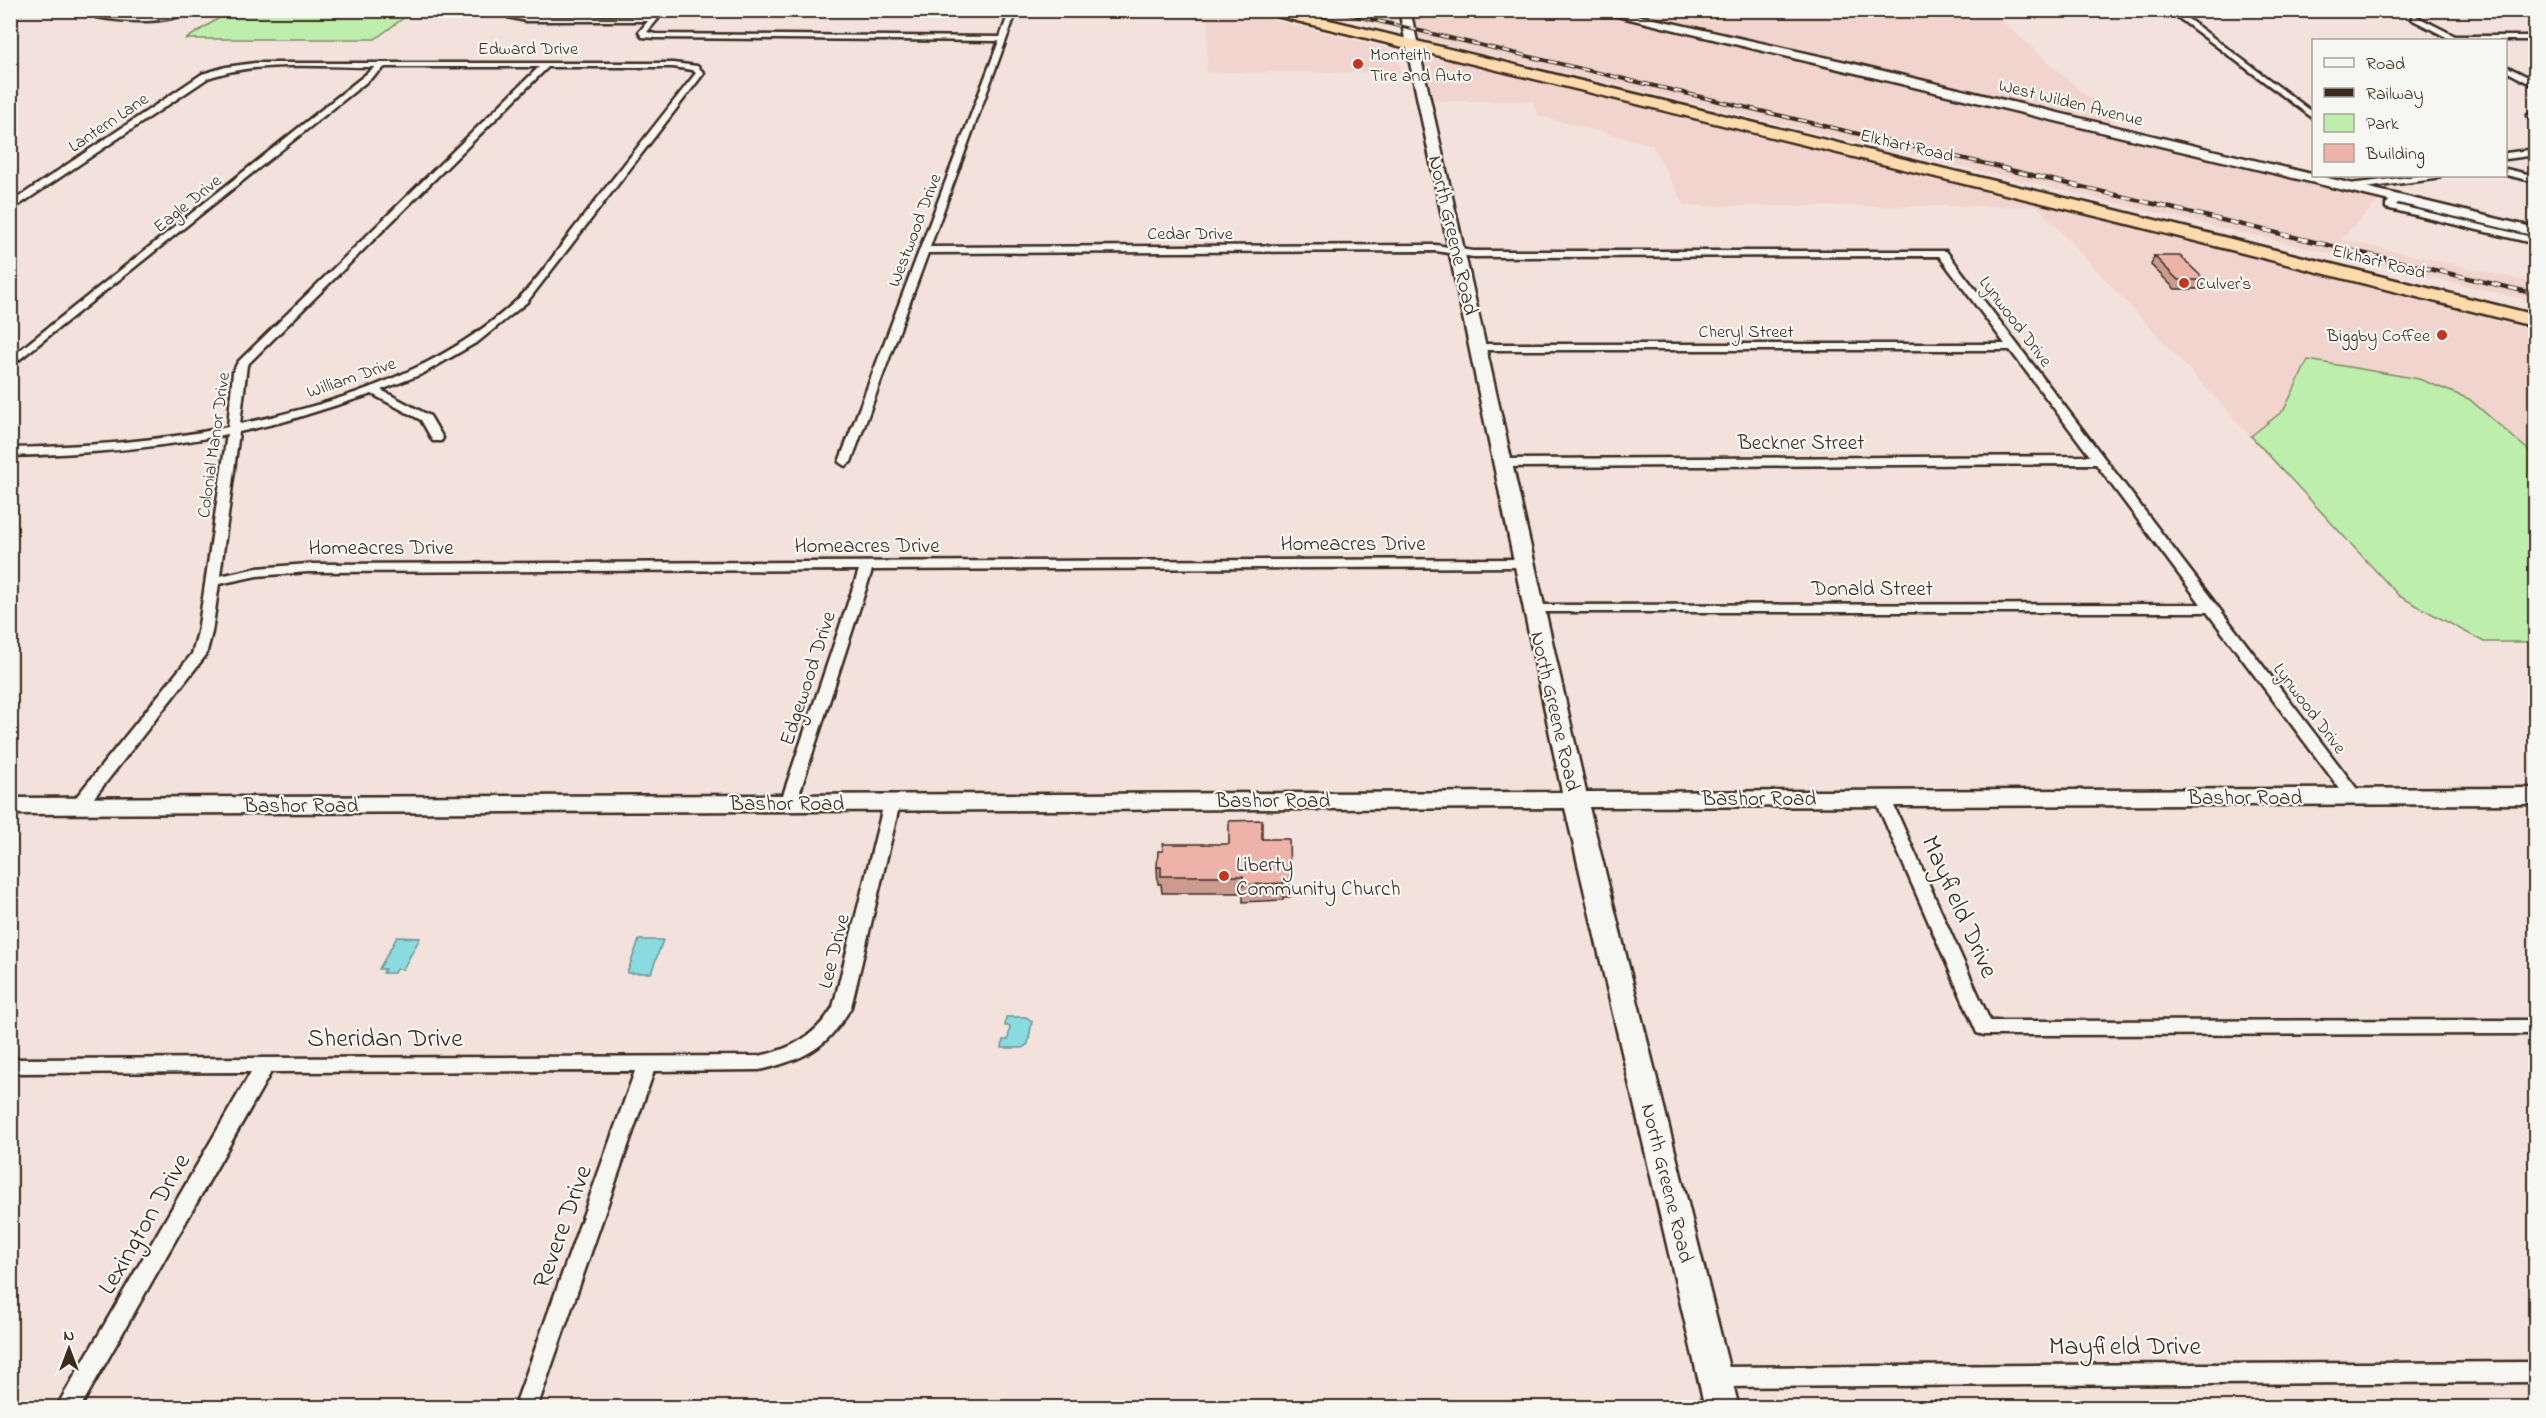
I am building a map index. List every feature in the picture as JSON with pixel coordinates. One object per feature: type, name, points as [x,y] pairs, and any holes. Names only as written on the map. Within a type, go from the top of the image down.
[{"type":"highway","name":"Elkhart Road","points":[[1269,10],[2108,213],[2535,321]]},
{"type":"street","points":[[10,14],[17,10]]},
{"type":"street","points":[[103,10],[99,15],[171,16],[190,10]]},
{"type":"street","points":[[515,10],[512,13],[513,16],[526,19],[654,19],[643,32],[645,35],[655,36],[1003,39]]},
{"type":"street","name":"Westwood Drive","points":[[845,462],[1014,10]]},
{"type":"street","name":"North Greene Road","points":[[1404,10],[1479,347],[1523,563],[1575,798],[1722,1407]]},
{"type":"street","name":"West Wilden Avenue","points":[[1597,10],[1736,40],[2310,176]]},
{"type":"street","points":[[2171,10],[2312,116]]},
{"type":"street","points":[[2414,17],[2455,39],[2535,38]]},
{"type":"street","name":"Edward Drive","points":[[226,69],[255,65],[673,65],[697,69],[698,77],[622,174]]},
{"type":"street","name":"Eagle Drive","points":[[10,364],[383,65]]},
{"type":"street","name":"Colonial Manor Drive","points":[[79,805],[199,655],[206,632],[234,430],[239,372],[242,364],[546,65]]},
{"type":"street","name":"Lantern Lane","points":[[10,208],[205,76],[226,69]]},
{"type":"street","points":[[2508,70],[2535,72]]},
{"type":"street","points":[[2508,70],[2535,85]]},
{"type":"street","points":[[2535,112],[2531,116],[2535,121]]},
{"type":"street","points":[[2507,156],[2535,152]]},
{"type":"street","points":[[2507,172],[2535,179]]},
{"type":"street","name":"William Drive","points":[[10,452],[154,444],[234,430],[309,411],[372,390],[447,357],[495,327],[523,300],[622,174]]},
{"type":"street","name":"West Wilden Avenue","points":[[2314,177],[2535,232]]},
{"type":"street","points":[[2349,187],[2427,177]]},
{"type":"street","points":[[2397,199],[2389,206],[2535,241]]},
{"type":"street","name":"Cedar Drive","points":[[924,250],[1436,248],[1457,251]]},
{"type":"street","name":"Lynwood Drive","points":[[1457,251],[1473,254],[1942,253],[2355,797]]},
{"type":"street","name":"Cheryl Street","points":[[1479,347],[2014,347]]},
{"type":"street","points":[[372,390],[426,418],[437,438]]},
{"type":"street","name":"Beckner Street","points":[[1502,463],[2099,460]]},
{"type":"street","name":"Homeacres Drive","points":[[213,581],[257,572],[308,568],[1523,563]]},
{"type":"street","name":"Edgewood Drive","points":[[788,804],[867,566]]},
{"type":"street","name":"Donald Street","points":[[1533,609],[2212,608]]},
{"type":"street","name":"Bashor Road","points":[[10,806],[788,804],[1575,798],[2535,796]]},
{"type":"street","name":"Mayfield Drive","points":[[1882,797],[1984,1028],[2535,1027]]},
{"type":"street","name":"Lee Drive","points":[[759,1063],[792,1055],[807,1048],[821,1038],[837,1017],[846,997],[892,803]]},
{"type":"street","name":"Revere Drive","points":[[525,1407],[648,1062]]},
{"type":"street","name":"Sheridan Drive","points":[[10,1066],[759,1063]]},
{"type":"street","name":"Lexington Drive","points":[[67,1407],[265,1065]]},
{"type":"street","name":"Mayfield Drive","points":[[1715,1377],[2535,1372]]},
{"type":"shaded area","points":[[1151,11],[1238,11],[1397,51],[1401,72],[1206,72],[1209,21]]},
{"type":"shaded area","points":[[1312,11],[1369,11],[1396,17],[1395,28]]},
{"type":"shaded area","points":[[1411,11],[1991,11],[2129,134],[2382,198],[2341,239],[2535,283],[2535,302],[1422,39],[1417,36]]},
{"type":"shaded area","points":[[1431,60],[1448,61],[2245,255],[2535,331],[2535,596],[2399,596],[2037,206],[1685,206],[1652,145],[1539,116],[1532,101],[1434,101],[1425,64]]},
{"type":"green space","points":[[230,11],[413,11],[375,39],[186,39]]},
{"type":"green space","points":[[2308,360],[2419,379],[2469,399],[2535,456],[2535,642],[2484,642],[2399,596],[2251,436],[2284,410]]},
{"type":"water","points":[[397,937],[420,938],[403,969],[396,969],[394,973],[383,973],[385,969],[379,969]]},
{"type":"water","points":[[639,940],[663,940],[651,973],[627,973]]},
{"type":"water","points":[[1006,1017],[1026,1017],[1032,1021],[1028,1044],[1022,1048],[1002,1048],[1003,1040],[1008,1040],[1010,1026],[1005,1026]]},
{"type":"building","points":[[2154,256],[2180,256],[2205,280],[2178,280]]},
{"type":"building","points":[[1262,820],[1262,839],[1289,839],[1290,880],[1284,880],[1284,883],[1243,885],[1243,876],[1161,876],[1161,867],[1157,867],[1158,851],[1163,851],[1163,844],[1229,844],[1229,821]]},
{"type":"railway","points":[[1331,10],[2008,169]]},
{"type":"railway","points":[[2001,168],[2536,294]]},
{"type":"place","name":"Monteith Tire and Auto","points":[[1358,64]]},
{"type":"place","name":"Culver's","points":[[2184,283]]},
{"type":"place","name":"Biggby Coffee","points":[[2442,335]]},
{"type":"place","name":"Liberty Community Church","points":[[1224,876]]}]
